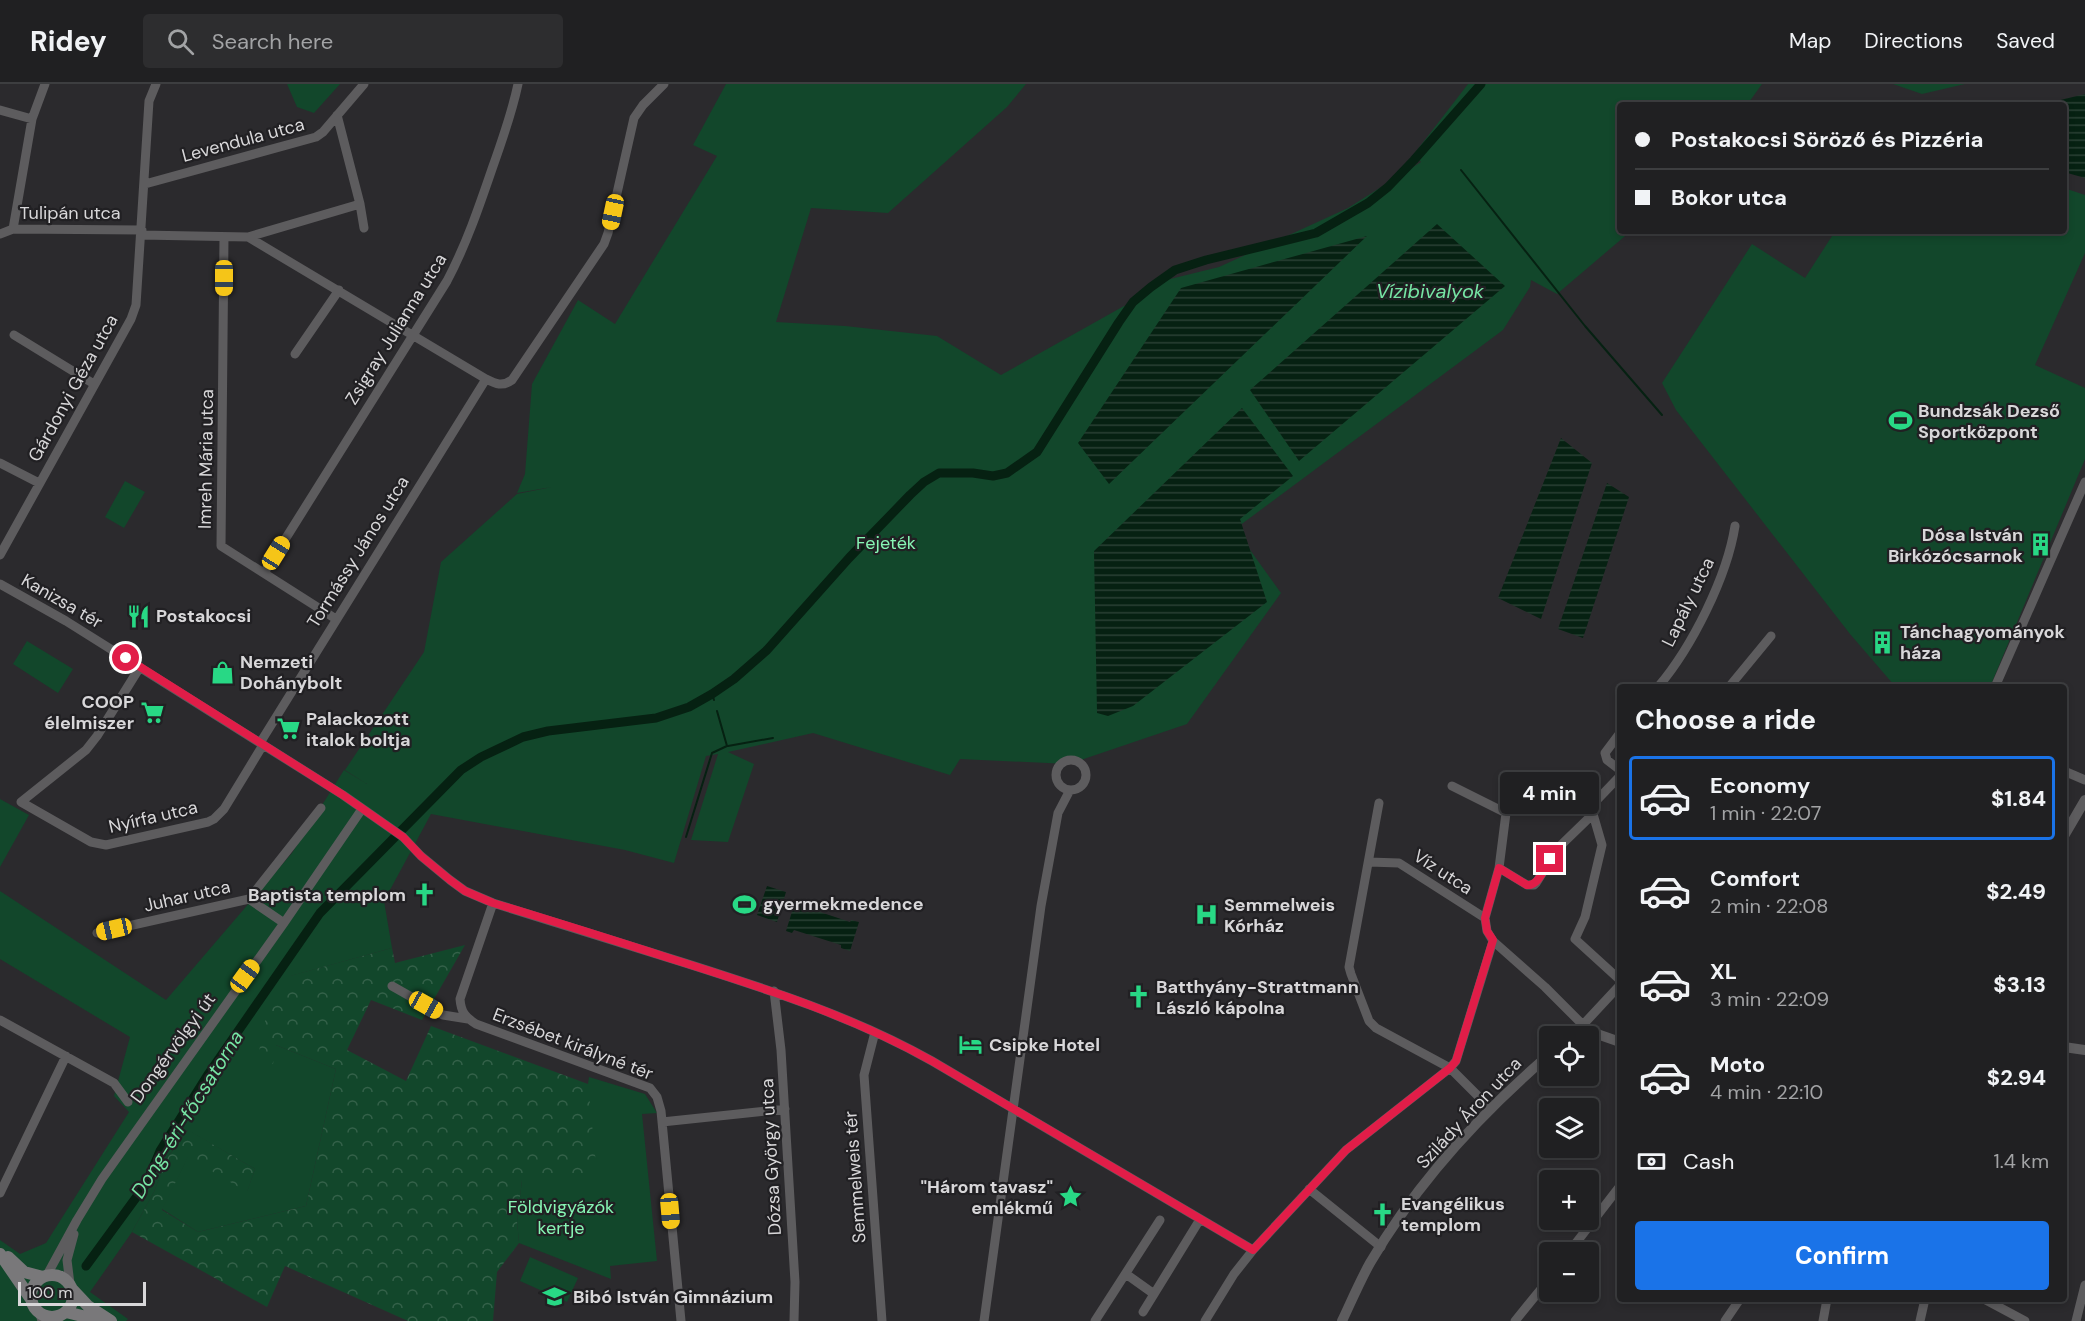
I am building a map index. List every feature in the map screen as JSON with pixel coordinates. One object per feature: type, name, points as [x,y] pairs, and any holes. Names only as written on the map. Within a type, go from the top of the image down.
[{"type":"main road","points":[[0,1252],[24,1272],[45,1276],[58,1275],[88,1306],[111,1321]]},
{"type":"main road","points":[[0,1252],[41,1317],[63,1316],[103,1321]]},
{"type":"main road","points":[[31,1299],[32,1288],[45,1276]]},
{"type":"main road","points":[[63,1316],[73,1299],[71,1287]]},
{"type":"street","points":[[13,229],[32,119],[45,84]]},
{"type":"street","name":"Gárdonyi Géza utca","points":[[0,555],[131,320],[136,305],[149,101],[156,84]]},
{"type":"street","name":"Levendula utca","points":[[145,184],[316,137],[364,84]]},
{"type":"street","name":"Zsigray Julianna utca","points":[[264,573],[447,281],[460,256],[476,219],[518,84]]},
{"type":"street","points":[[248,237],[486,379],[498,385],[504,384],[512,380],[599,251],[608,233],[634,118],[643,105],[664,84]]},
{"type":"street","points":[[0,110],[32,119]]},
{"type":"street","points":[[337,115],[364,228]]},
{"type":"street","points":[[248,237],[360,204]]},
{"type":"street","name":"Tulipán utca","points":[[0,234],[13,229],[248,237]]},
{"type":"street","name":"Imreh Mária utca","points":[[224,237],[221,546],[336,619]]},
{"type":"street","points":[[295,354],[339,290]]},
{"type":"street","points":[[14,335],[94,384]]},
{"type":"street","name":"Tormássy János utca","points":[[261,744],[486,379]]},
{"type":"street","points":[[0,463],[39,483]]},
{"type":"street","points":[[1996,684],[2085,482]]},
{"type":"street","name":"Lapály utca","points":[[1660,684],[1686,649],[1700,624],[1729,556],[1735,526]]},
{"type":"street","name":"Kanizsa tér","points":[[0,584],[66,621],[362,809],[403,837],[421,856],[465,891],[493,903],[774,991],[875,1032],[914,1051],[1199,1221],[1253,1250]]},
{"type":"street","points":[[1731,684],[1771,636]]},
{"type":"street","name":"Nyírfa utca","points":[[140,667],[98,736],[86,750],[21,802],[99,845],[208,822],[224,809],[261,744]]},
{"type":"street","points":[[1617,737],[1606,750],[1605,756],[1617,768]]},
{"type":"street","points":[[2067,772],[2085,780]]},
{"type":"street","points":[[1499,868],[1527,885],[1534,885],[1558,848],[1593,814],[1597,800],[1617,779]]},
{"type":"street","points":[[1452,786],[1506,813],[1499,868],[1485,918],[1487,931],[1493,940],[1545,987],[1582,1026],[1617,988]]},
{"type":"street","points":[[984,1321],[1049,856],[1058,813],[1068,798],[1070,790]]},
{"type":"street","points":[[2067,831],[2085,800]]},
{"type":"street","points":[[1379,803],[1349,967],[1370,1021],[1376,1028],[1450,1068],[1491,1109]]},
{"type":"street","name":"Juhar utca","points":[[97,933],[249,899],[321,808]]},
{"type":"street","name":"Dongérvölgyi út","points":[[77,1220],[130,1138],[284,923],[362,809]]},
{"type":"street","points":[[1593,814],[1602,845],[1585,917],[1575,939],[1617,977]]},
{"type":"street","name":"Víz utca","points":[[1370,862],[1399,863],[1485,918]]},
{"type":"street","name":"Juhar utca","points":[[249,899],[284,923]]},
{"type":"street","name":"Erzsébet királyné tér","points":[[468,1019],[461,1011],[460,999],[493,903]]},
{"type":"street","points":[[1205,1321],[1234,1274],[1253,1250],[1346,1150],[1450,1068],[1458,1056],[1493,940]]},
{"type":"street","name":"Erzsébet királyné tér","points":[[392,986],[443,1015],[468,1019],[486,1028],[650,1088],[657,1097],[662,1122],[681,1321]]},
{"type":"street","name":"Dózsa György utca","points":[[774,991],[781,1050],[795,1282],[794,1321]]},
{"type":"street","points":[[0,1020],[114,1083],[128,1102]]},
{"type":"street","name":"Semmelweis tér","points":[[875,1032],[864,1075],[882,1321]]},
{"type":"street","points":[[1599,1033],[1617,1041]]},
{"type":"street","points":[[2067,1047],[2085,1050]]},
{"type":"street","points":[[0,1193],[66,1056]]},
{"type":"street","name":"Szilády Áron utca","points":[[1342,1321],[1370,1264],[1436,1168],[1491,1109],[1539,1064]]},
{"type":"street","points":[[662,1122],[784,1109]]},
{"type":"street","points":[[1309,1189],[1381,1247]]},
{"type":"street","points":[[1577,1242],[1617,1190]]},
{"type":"street","points":[[45,1276],[77,1220]]},
{"type":"street","points":[[71,1287],[67,1260],[77,1220]]},
{"type":"street","points":[[1095,1321],[1160,1220]]},
{"type":"street","points":[[1143,1312],[1199,1221]]},
{"type":"street","points":[[1126,1274],[1154,1294]]},
{"type":"street","points":[[2076,1321],[2085,1285]]},
{"type":"street","points":[[1515,1321],[1539,1292]]},
{"type":"street","points":[[1725,1321],[1738,1302]]},
{"type":"street","points":[[1824,1321],[1827,1302]]},
{"type":"street","points":[[1920,1321],[1924,1302]]},
{"type":"street","points":[[1990,1302],[2025,1321]]},
{"type":"green space","points":[[287,84],[340,84],[314,113],[297,107]]},
{"type":"green space","name":"Fejeték","points":[[726,84],[1026,84],[1007,107],[888,213],[811,208],[776,322],[845,326],[937,336],[1001,375],[1124,306],[1133,309],[1150,284],[1219,267],[1348,208],[1421,162],[1414,154],[1468,84],[1762,84],[1749,102],[1617,102],[1617,234],[1627,234],[1557,294],[1531,280],[1530,287],[1503,330],[1235,529],[1281,593],[1187,724],[1069,764],[960,759],[950,775],[813,733],[728,752],[754,764],[728,842],[691,840],[718,754],[706,756],[674,863],[625,850],[431,814],[384,901],[392,948],[291,976],[276,1045],[336,1069],[306,1206],[198,1232],[162,1209],[188,1156],[247,1191],[255,1169],[187,1130],[168,1157],[154,1192],[132,1232],[90,1292],[128,1319],[126,1321],[0,1321],[0,1240],[20,1254],[46,1243],[129,1112],[114,1096],[130,1037],[0,959],[0,891],[166,1000],[292,853],[344,770],[367,784],[345,770],[424,652],[441,562],[517,494],[552,487],[517,493],[525,474],[532,384],[578,300],[615,324],[717,156],[693,145]]},
{"type":"green space","points":[[1893,84],[1965,84],[1922,94]]},
{"type":"green space","name":"Bundzsák Dezső Sportközpont","points":[[2067,189],[2085,195],[2085,253],[2035,365],[2085,388],[2085,459],[1991,684],[1893,684],[1850,634],[1676,410],[1662,383],[1752,244],[1805,278],[1832,236],[1836,234],[2067,234]]},
{"type":"green space","points":[[125,481],[145,492],[124,528],[105,517]]},
{"type":"green space","points":[[27,641],[73,669],[58,693],[13,664]]},
{"type":"green space","points":[[0,799],[29,815],[0,867]]},
{"type":"green space","points":[[465,945],[422,1020],[371,1000],[347,1050],[406,1081],[431,1026],[588,1084],[597,1174],[522,1180],[517,1221],[519,1243],[497,1272],[493,1321],[408,1321],[285,1266],[267,1307],[132,1232],[154,1192],[168,1157],[188,1130],[255,1169],[247,1192],[188,1157],[162,1210],[198,1232],[306,1206],[336,1069],[276,1045],[273,1064],[256,1066],[267,1012],[290,976],[392,948],[395,963]]},
{"type":"green space","name":"Földvigyázók kertje","points":[[589,1077],[645,1094],[657,1113],[642,1114],[657,1261],[610,1266],[611,1279],[519,1243],[517,1221],[522,1180],[588,1084]]},
{"type":"green space","points":[[530,1257],[578,1278],[567,1302],[520,1281]]},
{"type":"water","points":[[2085,94],[2085,178],[2067,173],[2067,102],[2052,102]]},
{"type":"water","name":"Vízibivalyok","points":[[1437,224],[1505,286],[1299,461],[1250,390]]},
{"type":"water","points":[[1367,236],[1109,484],[1078,443],[1181,288]]},
{"type":"water","points":[[1242,408],[1293,476],[1240,519],[1267,602],[1133,706],[1108,716],[1097,713],[1094,551]]},
{"type":"water","points":[[1561,438],[1592,463],[1541,619],[1498,598]]},
{"type":"water","points":[[1607,483],[1629,497],[1583,638],[1558,629]]},
{"type":"water","points":[[767,886],[786,892],[777,922],[757,915]]},
{"type":"water","points":[[795,902],[850,922],[851,920],[859,922],[850,951],[841,948],[841,945],[794,930],[792,933],[786,931]]},
{"type":"waterway","name":"Dong-éri-főcsatorna","points":[[86,1266],[146,1184],[160,1151],[209,1073],[320,913],[461,770],[481,757],[523,737],[548,731],[656,718],[689,707],[712,694],[734,679],[767,650],[849,558],[924,482],[939,473],[973,473],[993,476],[1007,473],[1037,452],[1119,322],[1133,302],[1151,287],[1175,270],[1206,260],[1316,233],[1368,203],[1388,187],[1414,160],[1481,84]]},
{"type":"waterway","points":[[1461,170],[1585,326],[1662,415]]},
{"type":"waterway","name":"Dong-éri-főcsatorna","points":[[712,694],[714,700]]},
{"type":"waterway","points":[[686,837],[712,753],[727,746],[717,711]]},
{"type":"waterway","points":[[728,746],[773,738]]},
{"type":"place","name":"Bundzsák Dezső Sportközpont","points":[[1900,421]]},
{"type":"place","name":"Dósa István Birkózócsarnok","points":[[2041,545]]},
{"type":"place","name":"Postakocsi","points":[[138,616]]},
{"type":"place","name":"Tánchagyományok háza","points":[[1882,642]]},
{"type":"place","name":"Nemzeti Dohánybolt","points":[[222,672]]},
{"type":"place","name":"COOP élelmiszer","points":[[152,712]]},
{"type":"place","name":"Palackozott italok boltja","points":[[288,729]]},
{"type":"place","name":"Baptista templom","points":[[424,895]]},
{"type":"place","name":"gyermekmedence","points":[[745,904]]},
{"type":"place","name":"Semmelweis Kórház","points":[[1206,915]]},
{"type":"place","name":"Batthyány-Strattmann László kápolna","points":[[1138,997]]},
{"type":"place","name":"Csipke Hotel","points":[[971,1045]]},
{"type":"place","name":"\"Három tavasz\" emlékmű","points":[[1071,1197]]},
{"type":"place","name":"Evangélikus templom","points":[[1383,1214]]},
{"type":"place","name":"Bibó István Gimnázium","points":[[555,1297]]},
{"type":"route","points":[[126,658],[343,795],[403,837],[421,856],[465,891],[493,903],[774,991],[860,1025],[932,1061],[1199,1221],[1253,1250],[1346,1150],[1456,1061],[1493,940],[1487,931],[1485,918],[1499,868],[1527,885],[1534,885],[1550,859]]}]
